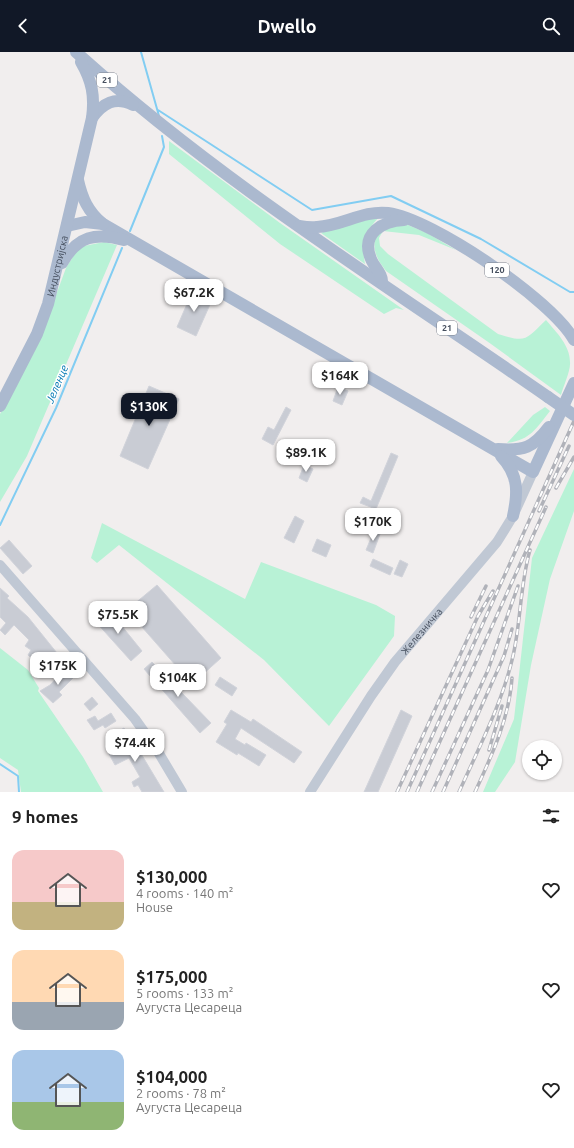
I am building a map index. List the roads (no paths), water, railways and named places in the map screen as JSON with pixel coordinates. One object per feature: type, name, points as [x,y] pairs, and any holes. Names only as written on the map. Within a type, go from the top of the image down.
[{"type":"main road","name":"21","points":[[75,52],[138,107],[202,157],[298,226],[574,415]]},
{"type":"main road","name":"Индустријска","points":[[0,406],[41,325],[57,272],[92,118],[94,102],[93,88],[88,73],[75,52]]},
{"type":"main road","points":[[92,118],[100,107],[112,101],[123,101],[138,107]]},
{"type":"main road","points":[[78,180],[86,206],[103,224],[533,472],[574,383]]},
{"type":"main road","name":"120","points":[[298,226],[318,228],[364,215],[379,213],[388,213],[407,219],[439,233],[495,268],[557,318],[574,340]]},
{"type":"main road","points":[[382,283],[382,277],[370,256],[369,246],[371,236],[374,231],[383,224],[407,219]]},
{"type":"main road","points":[[67,227],[85,222],[103,224]]},
{"type":"main road","points":[[67,227],[97,236],[131,241]]},
{"type":"main road","points":[[57,272],[65,257],[74,247],[86,239],[97,236]]},
{"type":"main road","points":[[493,449],[517,450],[534,444],[542,437],[566,401]]},
{"type":"main road","points":[[493,449],[508,464],[516,481],[517,496],[513,516]]},
{"type":"street","name":"Железничка","points":[[310,792],[390,669],[497,542],[513,516],[533,472]]},
{"type":"street","points":[[0,565],[135,719],[157,750],[182,792]]},
{"type":"waterway","name":"Јеленце","points":[[141,52],[159,116]]},
{"type":"waterway","points":[[158,110],[312,210],[391,196],[481,239],[570,292],[574,292]]},
{"type":"waterway","name":"Јеленце","points":[[130,231],[164,147],[162,136]]},
{"type":"waterway","name":"Јеленце","points":[[0,525],[56,408],[122,248]]},
{"type":"waterway","points":[[0,764],[18,776],[19,792]]},
{"type":"railway","points":[[407,792],[574,421]]},
{"type":"railway","points":[[539,511],[569,446]]},
{"type":"railway","points":[[556,488],[574,457]]},
{"type":"railway","points":[[417,792],[546,507]]},
{"type":"railway","points":[[459,792],[489,725],[503,691],[508,674],[516,643],[524,576],[530,550]]},
{"type":"railway","points":[[471,617],[486,586]]},
{"type":"railway","points":[[432,792],[488,670],[518,586]]},
{"type":"railway","points":[[397,792],[478,616],[493,591]]},
{"type":"railway","points":[[443,792],[504,656],[512,629]]},
{"type":"railway","points":[[475,792],[499,736],[507,708],[512,678]]},
{"type":"railway","points":[[489,750],[502,706]]}]
